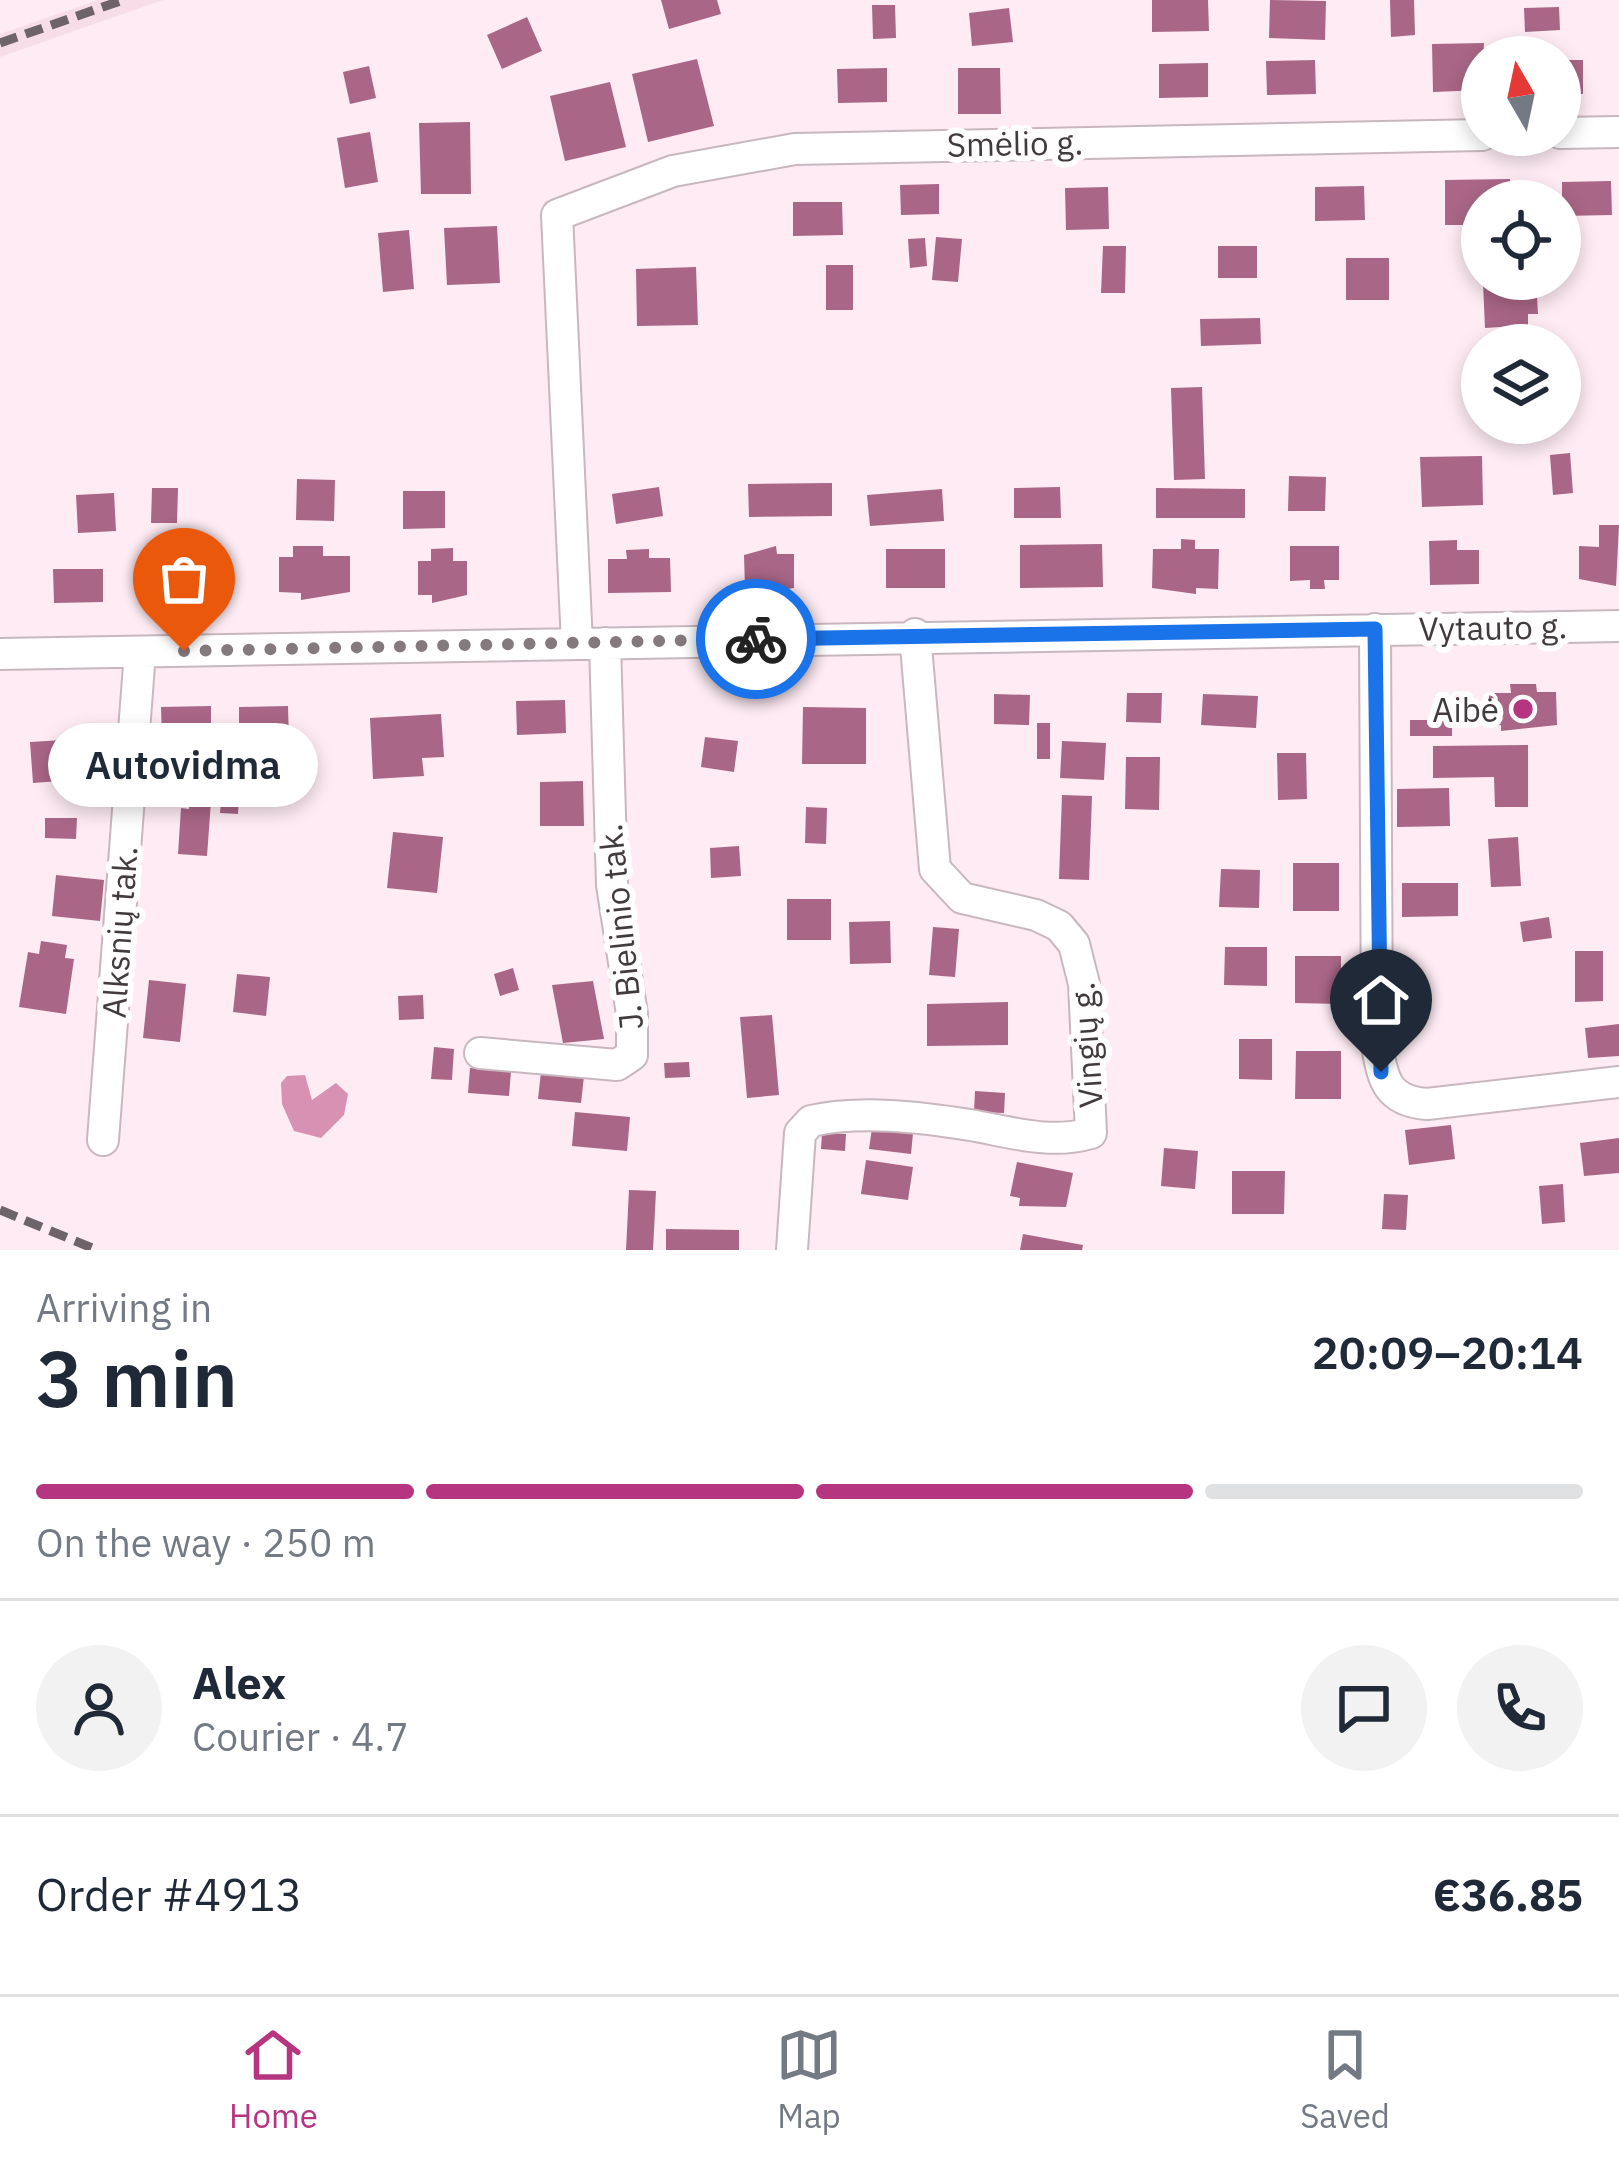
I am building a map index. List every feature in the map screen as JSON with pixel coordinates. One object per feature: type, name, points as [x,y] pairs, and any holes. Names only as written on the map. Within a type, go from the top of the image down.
[{"type":"street","points":[[1581,133],[1619,132]]},
{"type":"street","name":"Smėlio g.","points":[[557,215],[674,171],[795,149],[1461,135]]},
{"type":"street","name":"J. Bielinio tak.","points":[[480,1053],[617,1065],[632,1054],[632,1014],[610,865],[557,215]]},
{"type":"street","name":"Vytauto g.","points":[[0,654],[915,634],[1619,626]]},
{"type":"street","points":[[1375,629],[1377,1046],[1387,1088],[1397,1099],[1426,1104],[1619,1082]]},
{"type":"street","name":"Vingių g.","points":[[792,1250],[800,1133],[811,1121],[882,1117],[1035,1138],[1070,1139],[1090,1133],[1084,984],[1074,944],[1059,926],[1036,915],[962,898],[935,869],[915,634]]},
{"type":"street","name":"Alksnių tak.","points":[[103,1140],[140,652]]},
{"type":"shaded area","points":[[98,0],[163,0],[0,57],[0,34]]},
{"type":"shaded area","points":[[305,1075],[312,1100],[336,1083],[348,1094],[344,1115],[321,1138],[294,1131],[282,1104],[281,1083],[287,1076]]},
{"type":"building","points":[[661,0],[717,0],[721,14],[669,29]]},
{"type":"building","points":[[1152,0],[1208,0],[1209,31],[1152,32]]},
{"type":"building","points":[[1270,0],[1326,1],[1325,40],[1269,38]]},
{"type":"building","points":[[1390,0],[1414,0],[1415,35],[1391,37]]},
{"type":"building","points":[[872,5],[895,5],[896,38],[873,39]]},
{"type":"building","points":[[1559,7],[1560,30],[1525,32],[1524,8]]},
{"type":"building","points":[[1009,8],[1013,42],[972,46],[969,13]]},
{"type":"building","points":[[527,17],[542,51],[502,69],[487,35]]},
{"type":"building","points":[[1461,43],[1461,91],[1433,92],[1432,44]]},
{"type":"building","points":[[697,59],[714,126],[648,142],[632,74]]},
{"type":"building","points":[[1315,60],[1316,94],[1267,95],[1266,61]]},
{"type":"building","points":[[1208,63],[1208,97],[1159,98],[1159,64]]},
{"type":"building","points":[[369,66],[376,98],[350,104],[343,72]]},
{"type":"building","points":[[887,68],[887,102],[838,103],[837,69]]},
{"type":"building","points":[[958,68],[1000,68],[1001,114],[958,114]]},
{"type":"building","points":[[610,82],[626,147],[565,161],[550,96]]},
{"type":"building","points":[[470,122],[471,194],[421,194],[419,123]]},
{"type":"building","points":[[370,132],[378,182],[345,188],[337,138]]},
{"type":"building","points":[[1510,179],[1461,180],[1461,225],[1445,225],[1445,180]]},
{"type":"building","points":[[1611,181],[1612,215],[1581,216],[1581,182]]},
{"type":"building","points":[[939,184],[939,214],[901,215],[900,185]]},
{"type":"building","points":[[1364,186],[1365,220],[1315,221],[1315,187]]},
{"type":"building","points":[[1108,187],[1109,229],[1066,230],[1065,188]]},
{"type":"building","points":[[793,202],[842,202],[843,235],[793,236]]},
{"type":"building","points":[[497,226],[500,283],[447,285],[444,228]]},
{"type":"building","points":[[409,230],[414,289],[383,292],[378,233]]},
{"type":"building","points":[[936,237],[962,239],[958,282],[932,280]]},
{"type":"building","points":[[925,238],[927,266],[910,268],[908,239]]},
{"type":"building","points":[[1103,246],[1126,246],[1125,293],[1101,293]]},
{"type":"building","points":[[1218,246],[1257,246],[1257,278],[1218,278]]},
{"type":"building","points":[[1346,258],[1389,258],[1389,300],[1346,300]]},
{"type":"building","points":[[826,265],[853,265],[853,310],[826,310]]},
{"type":"building","points":[[696,267],[698,325],[637,326],[636,269]]},
{"type":"building","points":[[1484,300],[1537,300],[1538,314],[1528,314],[1528,324],[1485,324]]},
{"type":"building","points":[[1260,318],[1261,344],[1201,346],[1200,319]]},
{"type":"building","points":[[1202,387],[1205,479],[1174,480],[1171,388]]},
{"type":"building","points":[[1570,453],[1573,493],[1553,495],[1550,455]]},
{"type":"building","points":[[1482,456],[1483,505],[1422,507],[1420,457]]},
{"type":"building","points":[[1289,476],[1326,477],[1325,511],[1288,511]]},
{"type":"building","points":[[297,479],[335,480],[334,521],[296,520]]},
{"type":"building","points":[[832,483],[832,516],[749,517],[748,484]]},
{"type":"building","points":[[659,487],[663,516],[616,524],[612,494]]},
{"type":"building","points":[[1060,487],[1061,518],[1014,518],[1014,488]]},
{"type":"building","points":[[152,488],[178,488],[177,523],[151,523]]},
{"type":"building","points":[[1156,488],[1245,489],[1245,518],[1156,518]]},
{"type":"building","points":[[942,489],[944,521],[870,526],[867,495]]},
{"type":"building","points":[[403,491],[445,491],[445,528],[403,529]]},
{"type":"building","points":[[114,493],[116,531],[78,533],[76,495]]},
{"type":"building","points":[[1599,525],[1619,525],[1616,586],[1579,579],[1579,546],[1599,547]]},
{"type":"building","points":[[1181,539],[1195,540],[1195,549],[1219,549],[1218,589],[1196,588],[1196,594],[1152,588],[1153,549],[1181,549]]},
{"type":"building","points":[[1457,540],[1457,550],[1479,550],[1479,584],[1430,585],[1429,541]]},
{"type":"building","points":[[1102,544],[1103,587],[1020,588],[1020,545]]},
{"type":"building","points":[[293,546],[323,546],[323,556],[350,556],[350,592],[301,600],[301,593],[279,592],[279,557],[293,557]]},
{"type":"building","points":[[776,546],[777,554],[794,554],[794,588],[763,593],[763,588],[745,588],[744,555]]},
{"type":"building","points":[[1290,546],[1339,546],[1339,580],[1324,580],[1325,589],[1310,589],[1310,580],[1290,581]]},
{"type":"building","points":[[453,548],[453,561],[467,561],[467,595],[432,603],[432,595],[418,595],[418,561],[431,561],[431,549]]},
{"type":"building","points":[[649,549],[649,558],[670,558],[671,592],[608,593],[608,559],[627,559],[626,550]]},
{"type":"building","points":[[886,549],[945,549],[945,588],[886,588]]},
{"type":"building","points":[[213,562],[213,596],[164,597],[163,563]]},
{"type":"building","points":[[53,569],[103,569],[103,602],[54,603]]},
{"type":"building","name":"Aibė","points":[[1510,684],[1536,684],[1537,692],[1556,692],[1557,725],[1501,731],[1501,725],[1489,726],[1489,693],[1511,693]]},
{"type":"building","points":[[1127,693],[1162,693],[1161,723],[1126,722]]},
{"type":"building","points":[[994,694],[1030,695],[1029,725],[994,724]]},
{"type":"building","points":[[1203,694],[1258,696],[1256,728],[1201,725]]},
{"type":"building","points":[[565,700],[566,733],[517,735],[516,701]]},
{"type":"building","points":[[211,706],[211,740],[162,741],[161,707]]},
{"type":"building","points":[[288,706],[289,740],[239,740],[239,707]]},
{"type":"building","points":[[803,707],[866,708],[866,764],[802,764]]},
{"type":"building","points":[[441,714],[444,757],[422,758],[424,776],[373,779],[370,718]]},
{"type":"building","points":[[1410,720],[1452,720],[1452,736],[1410,736]]},
{"type":"building","points":[[1037,723],[1050,723],[1050,759],[1037,759]]},
{"type":"building","points":[[705,737],[738,741],[734,772],[701,767]]},
{"type":"building","points":[[97,738],[100,778],[33,783],[30,742]]},
{"type":"building","points":[[1062,741],[1106,743],[1104,780],[1060,778]]},
{"type":"building","points":[[1528,745],[1528,807],[1495,807],[1494,777],[1433,778],[1433,746]]},
{"type":"building","points":[[1277,753],[1306,753],[1307,799],[1278,800]]},
{"type":"building","points":[[1126,757],[1160,757],[1159,810],[1125,809]]},
{"type":"building","points":[[192,773],[213,774],[207,856],[178,854],[181,808],[189,809]]},
{"type":"building","points":[[223,778],[240,780],[238,814],[220,813]]},
{"type":"building","points":[[583,781],[584,826],[540,826],[540,782]]},
{"type":"building","points":[[1449,788],[1450,826],[1397,827],[1397,789]]},
{"type":"building","points":[[1062,795],[1092,796],[1089,880],[1059,879]]},
{"type":"building","points":[[806,807],[827,808],[826,844],[805,843]]},
{"type":"building","points":[[45,818],[77,818],[76,839],[45,838]]},
{"type":"building","points":[[393,832],[443,837],[437,893],[387,888]]},
{"type":"building","points":[[1518,837],[1521,886],[1491,887],[1488,839]]},
{"type":"building","points":[[739,846],[741,876],[711,878],[710,848]]},
{"type":"building","points":[[1293,863],[1339,863],[1339,911],[1293,911]]},
{"type":"building","points":[[1221,869],[1260,870],[1259,908],[1219,907]]},
{"type":"building","points":[[56,875],[104,880],[100,921],[52,916]]},
{"type":"building","points":[[1402,883],[1458,883],[1458,916],[1402,917]]},
{"type":"building","points":[[787,899],[831,899],[831,940],[787,940]]},
{"type":"building","points":[[1549,917],[1552,938],[1523,942],[1520,922]]},
{"type":"building","points":[[890,921],[891,963],[850,964],[849,922]]},
{"type":"building","points":[[933,927],[959,929],[955,977],[929,975]]},
{"type":"building","points":[[41,941],[67,945],[65,958],[74,959],[66,1014],[19,1007],[28,952],[39,954]]},
{"type":"building","points":[[1225,947],[1267,947],[1267,986],[1224,985]]},
{"type":"building","points":[[1575,951],[1603,951],[1603,1001],[1575,1002]]},
{"type":"building","points":[[1295,956],[1341,956],[1341,1004],[1295,1003]]},
{"type":"building","points":[[513,968],[519,990],[500,996],[494,974]]},
{"type":"building","points":[[237,974],[270,977],[266,1016],[233,1012]]},
{"type":"building","points":[[149,980],[186,984],[180,1042],[143,1038]]},
{"type":"building","points":[[593,981],[604,1039],[563,1043],[552,985]]},
{"type":"building","points":[[423,995],[424,1019],[399,1020],[398,996]]},
{"type":"building","points":[[1008,1002],[1008,1045],[927,1046],[927,1004]]},
{"type":"building","points":[[772,1015],[779,1095],[747,1098],[740,1017]]},
{"type":"building","points":[[1619,1024],[1619,1056],[1588,1058],[1585,1028]]},
{"type":"building","points":[[1239,1039],[1272,1039],[1272,1080],[1239,1079]]},
{"type":"building","points":[[434,1047],[454,1049],[452,1080],[431,1079]]},
{"type":"building","points":[[1296,1051],[1341,1051],[1341,1099],[1295,1099]]},
{"type":"building","points":[[689,1062],[690,1077],[665,1078],[664,1063]]},
{"type":"building","points":[[470,1068],[511,1071],[509,1096],[468,1093]]},
{"type":"building","points":[[541,1072],[584,1076],[581,1103],[538,1099]]},
{"type":"building","points":[[975,1091],[1005,1093],[1004,1113],[974,1112]]},
{"type":"building","points":[[575,1112],[630,1117],[627,1151],[572,1146]]},
{"type":"building","points":[[1451,1125],[1455,1159],[1409,1165],[1405,1130]]},
{"type":"building","points":[[872,1128],[913,1133],[911,1154],[869,1149]]},
{"type":"building","points":[[822,1133],[846,1134],[845,1151],[821,1149]]},
{"type":"building","points":[[1619,1138],[1619,1173],[1584,1176],[1580,1143]]},
{"type":"building","points":[[1164,1148],[1198,1151],[1195,1189],[1161,1186]]},
{"type":"building","points":[[866,1160],[913,1167],[908,1200],[861,1194]]},
{"type":"building","points":[[1017,1162],[1073,1173],[1066,1207],[1019,1206],[1020,1198],[1010,1196]]},
{"type":"building","points":[[1232,1171],[1285,1171],[1284,1214],[1232,1214]]},
{"type":"building","points":[[1563,1184],[1565,1222],[1542,1224],[1539,1186]]},
{"type":"building","points":[[629,1190],[656,1191],[653,1250],[626,1250]]},
{"type":"building","points":[[1384,1194],[1408,1195],[1406,1230],[1382,1229]]},
{"type":"building","points":[[666,1229],[739,1230],[739,1250],[666,1250]]},
{"type":"building","points":[[1023,1234],[1083,1245],[1082,1250],[1020,1250]]},
{"type":"railway","points":[[0,43],[123,0]]},
{"type":"railway","points":[[0,1210],[97,1250]]},
{"type":"way so far","points":[[184,651],[756,639]]},
{"type":"place","name":"Autovidma","points":[[184,651]]},
{"type":"place","name":"Aibė","points":[[1523,709]]},
{"type":"route","points":[[756,639],[1375,629],[1377,1046],[1381,1072]]}]
